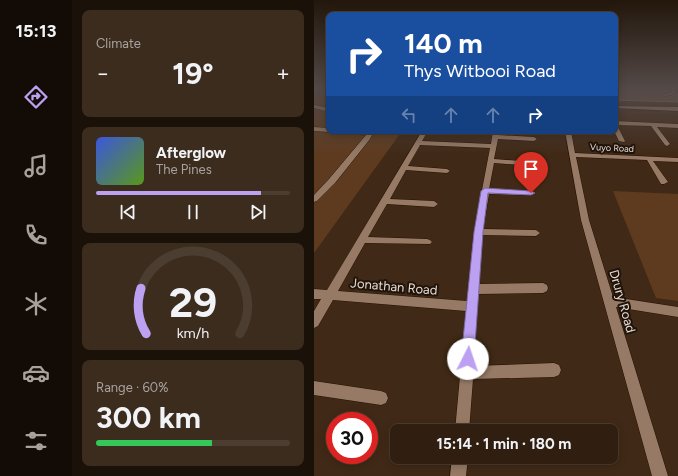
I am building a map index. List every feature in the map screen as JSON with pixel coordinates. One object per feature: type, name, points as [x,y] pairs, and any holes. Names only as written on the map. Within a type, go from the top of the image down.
[{"type":"street","points":[[618,123],[678,126]]},
{"type":"street","points":[[653,125],[667,144]]},
{"type":"street","points":[[314,128],[326,130]]},
{"type":"street","points":[[618,133],[622,141]]},
{"type":"street","points":[[314,199],[332,181],[369,134]]},
{"type":"street","points":[[314,322],[423,134]]},
{"type":"street","name":"Drury Road","points":[[569,134],[584,220],[660,476]]},
{"type":"street","points":[[418,143],[495,138],[534,139]]},
{"type":"street","points":[[463,424],[478,232],[495,138]]},
{"type":"street","name":"Vuyo Road","points":[[573,155],[678,160]]},
{"type":"street","name":"Vuyo Road","points":[[650,159],[664,182]]},
{"type":"street","points":[[490,161],[534,164]]},
{"type":"street","points":[[404,168],[447,171]]},
{"type":"street","points":[[485,191],[531,193]]},
{"type":"street","points":[[385,201],[434,204]]},
{"type":"street","points":[[478,232],[536,232]]},
{"type":"street","points":[[363,240],[427,242]]},
{"type":"street","points":[[473,289],[543,288]]},
{"type":"street","name":"Jonathan Road","points":[[314,294],[471,306]]},
{"type":"street","points":[[608,301],[678,312]]},
{"type":"street","points":[[467,373],[554,370]]},
{"type":"street","points":[[314,388],[381,398]]},
{"type":"street","points":[[458,476],[459,464]]},
{"type":"shaded area","points":[[314,111],[326,111],[326,134],[400,134],[314,253]]},
{"type":"shaded area","points":[[613,191],[678,194],[678,301],[656,298]]},
{"type":"route","points":[[468,359],[478,232],[485,191],[531,193]]}]
